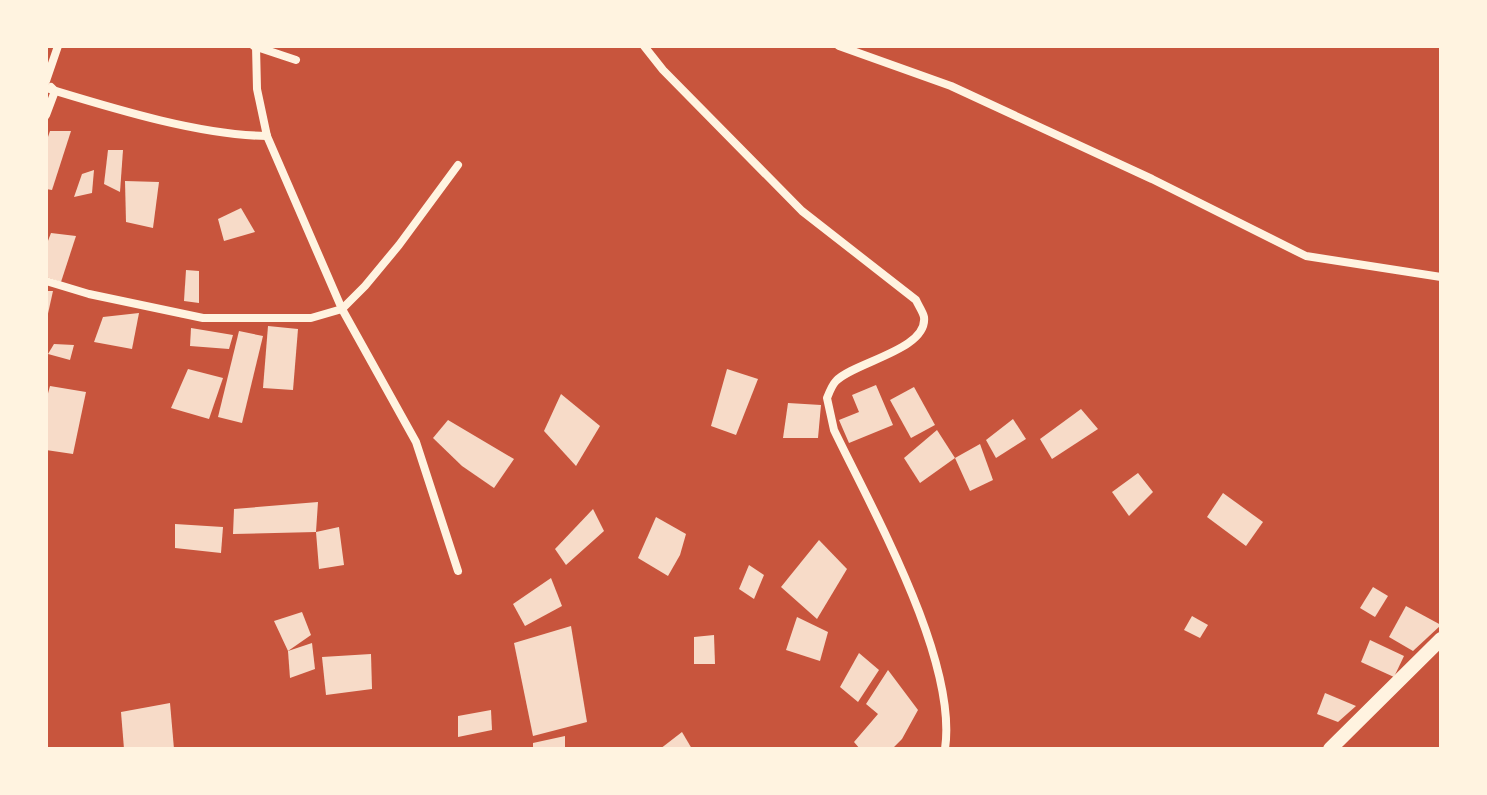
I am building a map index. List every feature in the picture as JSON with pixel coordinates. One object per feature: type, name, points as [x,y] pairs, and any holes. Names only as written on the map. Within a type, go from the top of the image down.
[{"type":"street","points":[[46,115],[48,86],[58,46]]},
{"type":"street","points":[[296,60],[255,46],[257,89],[267,136],[342,309],[416,442],[458,571]]},
{"type":"street","points":[[644,46],[663,70],[802,211],[916,300],[924,318],[921,330],[910,343],[835,381],[827,398],[834,430],[919,611],[943,690],[948,731],[945,749]]},
{"type":"street","points":[[839,46],[951,86],[1152,179],[1306,256],[1441,277]]},
{"type":"street","points":[[48,86],[236,136],[267,136]]},
{"type":"street","points":[[46,281],[89,294],[203,318],[311,318],[342,309],[365,286],[458,165]]},
{"type":"street","points":[[1330,749],[1441,639]]},
{"type":"building","points":[[50,131],[71,131],[52,190],[46,189],[46,143]]},
{"type":"building","points":[[108,150],[123,150],[120,192],[104,184]]},
{"type":"building","points":[[94,170],[92,193],[74,197],[82,174]]},
{"type":"building","points":[[125,181],[159,182],[153,228],[126,222]]},
{"type":"building","points":[[241,208],[255,232],[224,241],[218,219]]},
{"type":"building","points":[[51,233],[76,236],[61,282],[46,277],[46,246]]},
{"type":"building","points":[[186,270],[199,271],[199,303],[184,301]]},
{"type":"building","points":[[46,291],[53,291],[47,318],[46,318]]},
{"type":"building","points":[[139,313],[132,349],[94,342],[103,317]]},
{"type":"building","points":[[268,326],[298,329],[293,390],[263,388]]},
{"type":"building","points":[[191,328],[233,335],[229,349],[190,346]]},
{"type":"building","points":[[239,331],[263,336],[242,423],[218,417]]},
{"type":"building","points":[[54,344],[74,345],[70,360],[48,354]]},
{"type":"building","points":[[188,369],[223,378],[209,419],[171,408]]},
{"type":"building","points":[[727,369],[758,379],[736,435],[711,426]]},
{"type":"building","points":[[876,385],[893,425],[849,443],[839,420],[859,412],[852,395]]},
{"type":"building","points":[[50,386],[86,392],[73,454],[46,450],[46,401]]},
{"type":"building","points":[[914,387],[935,425],[911,438],[890,400]]},
{"type":"building","points":[[561,394],[600,426],[576,466],[544,431]]},
{"type":"building","points":[[788,403],[821,405],[818,438],[783,438]]},
{"type":"building","points":[[1081,409],[1098,429],[1052,459],[1040,439]]},
{"type":"building","points":[[1013,419],[1026,439],[996,458],[986,440]]},
{"type":"building","points":[[448,420],[514,459],[494,488],[462,466],[433,438]]},
{"type":"building","points":[[937,430],[955,458],[920,483],[904,458]]},
{"type":"building","points":[[980,444],[993,480],[970,491],[955,458]]},
{"type":"building","points":[[1138,473],[1153,492],[1129,516],[1112,492]]},
{"type":"building","points":[[1223,493],[1263,522],[1246,546],[1207,517]]},
{"type":"building","points":[[318,502],[316,532],[233,534],[234,509]]},
{"type":"building","points":[[593,509],[604,531],[566,565],[555,549]]},
{"type":"building","points":[[656,517],[686,534],[680,555],[668,576],[638,558]]},
{"type":"building","points":[[175,524],[223,527],[221,553],[175,548]]},
{"type":"building","points":[[339,527],[344,565],[319,569],[316,532]]},
{"type":"building","points":[[819,540],[847,569],[817,619],[781,587]]},
{"type":"building","points":[[749,565],[764,575],[754,599],[739,589]]},
{"type":"building","points":[[551,578],[562,606],[525,626],[513,604]]},
{"type":"building","points":[[1373,587],[1388,596],[1375,617],[1360,608]]},
{"type":"building","points":[[1406,606],[1441,625],[1413,651],[1389,637]]},
{"type":"building","points":[[302,612],[311,635],[288,651],[274,621]]},
{"type":"building","points":[[1192,616],[1208,625],[1200,638],[1184,630]]},
{"type":"building","points":[[797,617],[828,632],[820,661],[786,650]]},
{"type":"building","points":[[571,626],[587,722],[533,736],[514,643]]},
{"type":"building","points":[[714,635],[715,664],[694,664],[694,637]]},
{"type":"building","points":[[1370,640],[1404,656],[1394,677],[1361,662]]},
{"type":"building","points":[[312,643],[315,669],[290,678],[288,651]]},
{"type":"building","points":[[859,653],[879,670],[858,702],[840,687]]},
{"type":"building","points":[[371,654],[372,689],[326,695],[322,657]]},
{"type":"building","points":[[888,670],[918,710],[902,739],[892,749],[860,749],[854,742],[878,714],[866,704]]},
{"type":"building","points":[[1325,693],[1356,706],[1338,722],[1317,714]]},
{"type":"building","points":[[170,703],[174,749],[124,749],[121,712]]},
{"type":"building","points":[[491,710],[492,730],[458,737],[458,716]]},
{"type":"building","points":[[682,732],[692,749],[660,749]]},
{"type":"building","points":[[565,736],[565,749],[533,749],[533,743]]}]
